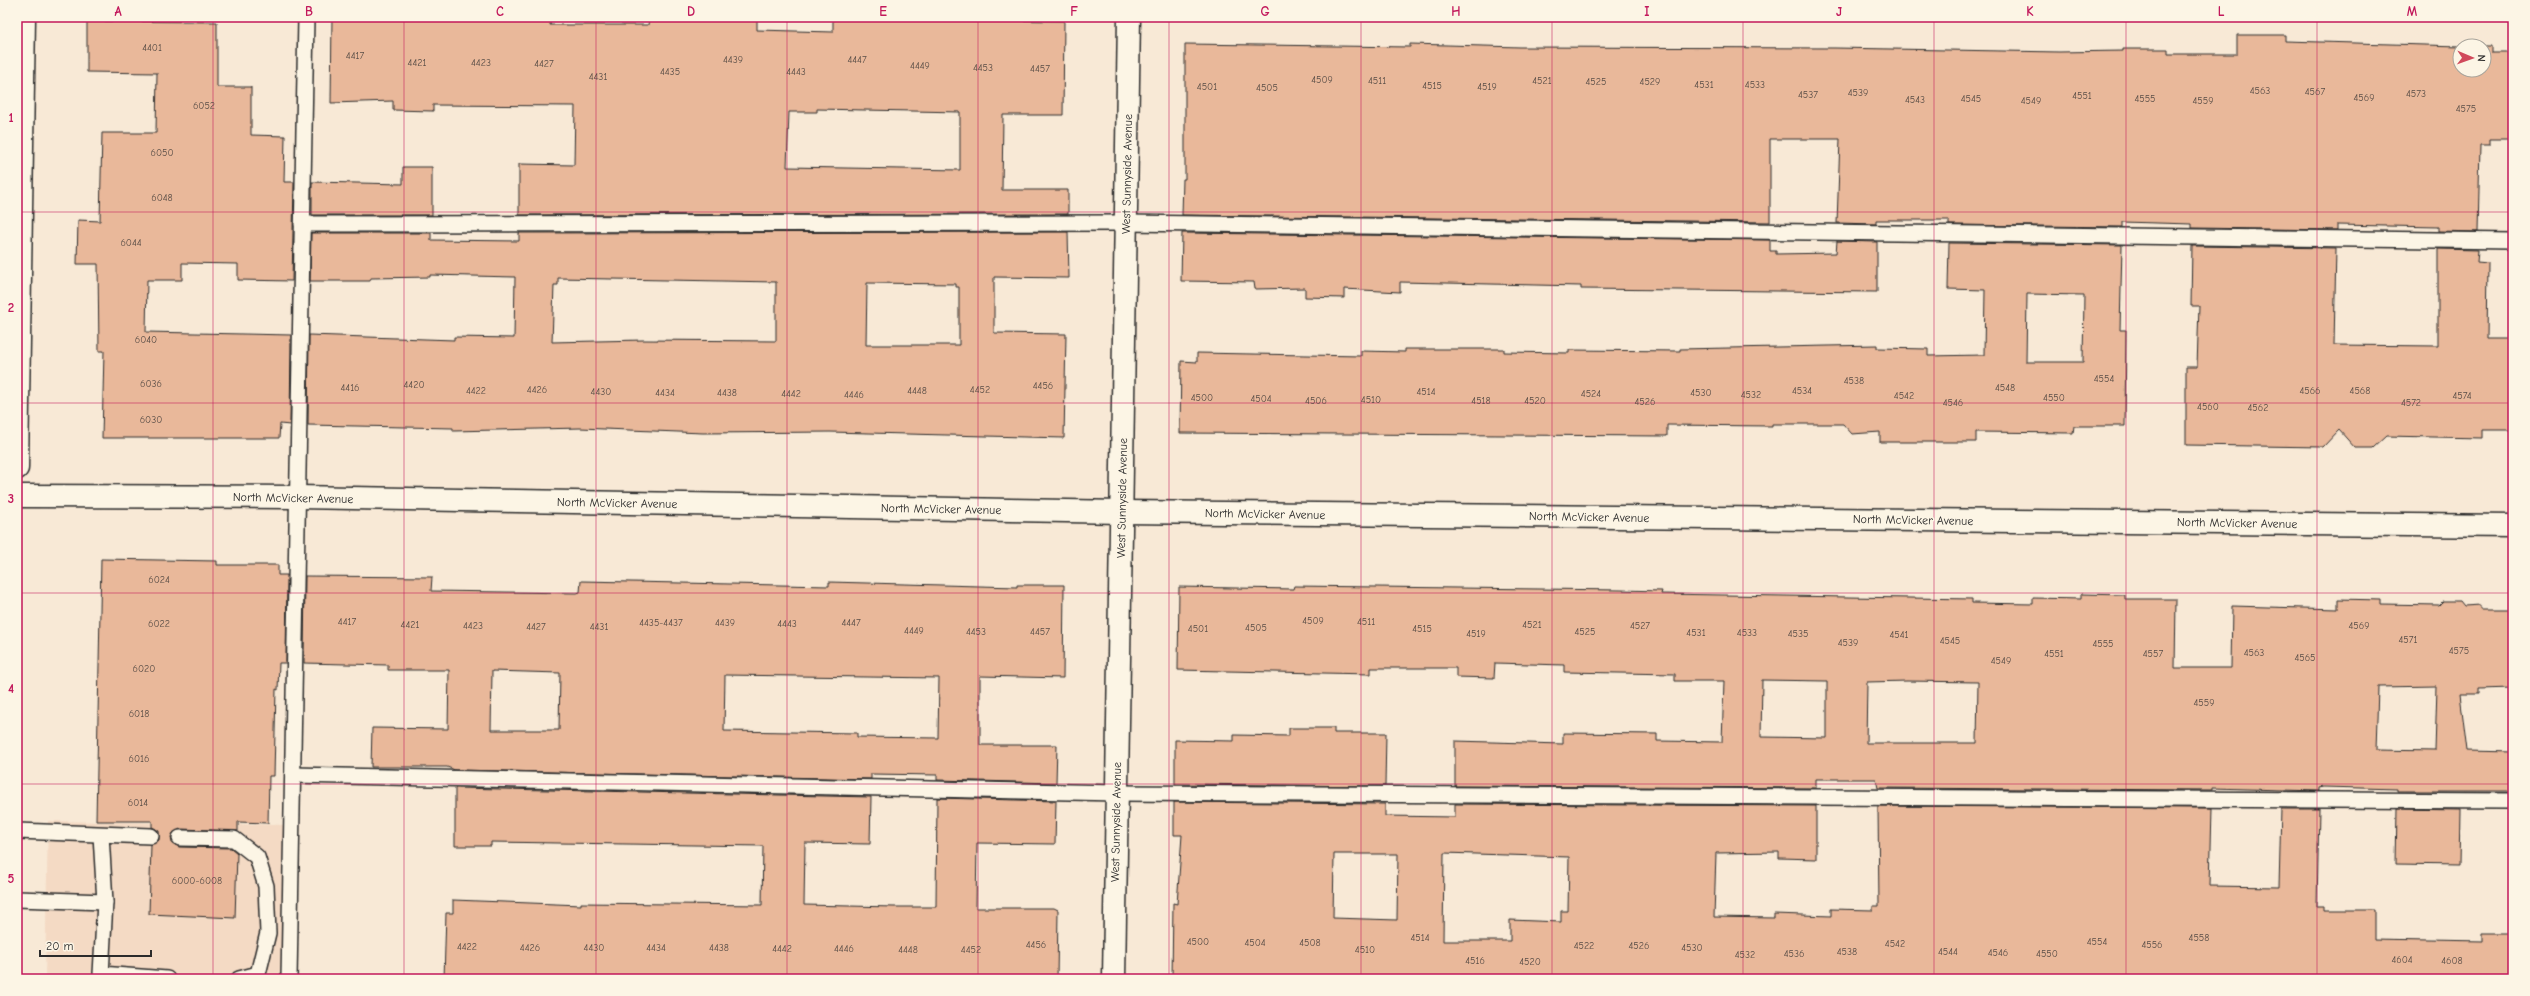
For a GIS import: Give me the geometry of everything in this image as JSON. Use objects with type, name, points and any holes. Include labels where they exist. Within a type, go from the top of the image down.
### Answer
[{"type":"street","points":[[17,468],[24,17]]},
{"type":"street","name":"West Sunnyside Avenue","points":[[1114,979],[1129,17]]},
{"type":"street","name":"North McVicker Avenue","points":[[17,496],[298,497],[1122,512],[2513,526]]},
{"type":"lane","points":[[289,979],[306,17]]},
{"type":"lane","points":[[302,224],[1126,223],[2513,242]]},
{"type":"lane","points":[[293,775],[1117,793],[2513,801]]},
{"type":"lane","points":[[17,831],[151,836]]},
{"type":"lane","points":[[101,835],[105,902],[101,974],[167,979]]},
{"type":"lane","points":[[180,838],[234,839],[257,857],[266,886],[268,933],[258,974],[239,979]]},
{"type":"lane","points":[[17,899],[105,902]]},
{"type":"shaded area","points":[[48,821],[287,825],[285,979],[45,979]]},
{"type":"building","points":[[332,17],[551,17],[550,25],[648,25],[649,18],[757,19],[757,30],[833,32],[833,18],[1064,21],[1063,115],[1003,115],[1002,190],[1068,190],[1068,214],[519,215],[519,164],[574,165],[575,106],[433,105],[433,111],[393,110],[393,101],[331,103]],"holes":[[[817,109],[960,112],[960,170],[787,167],[789,112],[817,112]]]},
{"type":"building","points":[[87,21],[217,22],[217,87],[251,87],[251,135],[285,136],[284,182],[294,182],[292,281],[238,280],[238,264],[182,263],[182,280],[147,280],[146,332],[291,335],[290,425],[280,424],[279,438],[102,438],[104,351],[99,351],[98,264],[77,264],[78,220],[100,221],[102,133],[156,133],[157,73],[87,72]]},
{"type":"building","points":[[2237,35],[2285,35],[2285,41],[2452,46],[2452,78],[2492,78],[2492,53],[2513,53],[2513,139],[2490,139],[2490,145],[2480,145],[2478,232],[2438,231],[2438,227],[2337,225],[2337,230],[2192,228],[2192,224],[2122,222],[2122,227],[1949,225],[1949,220],[1876,220],[1876,224],[1837,223],[1840,139],[1770,139],[1770,222],[1182,215],[1183,179],[1185,179],[1185,44],[1410,47],[1410,44],[1520,47],[1835,48],[2059,52],[2123,51],[2123,49],[2168,49],[2168,54],[2237,54]]},
{"type":"building","points":[[403,167],[432,167],[432,215],[312,215],[312,182],[403,184]]},
{"type":"building","points":[[1068,232],[1069,278],[994,277],[994,333],[1066,334],[1064,438],[830,432],[703,433],[580,428],[453,431],[453,428],[308,425],[309,335],[454,340],[454,337],[514,338],[515,277],[430,275],[430,277],[371,278],[370,281],[310,281],[311,233],[431,233],[431,240],[519,241],[519,233]],"holes":[[[558,278],[776,282],[776,341],[643,340],[552,342],[554,285],[558,285]],[[867,283],[956,284],[956,287],[959,287],[959,345],[866,345]]]},
{"type":"building","points":[[1182,233],[1770,240],[1770,251],[1776,251],[1776,254],[1836,253],[1837,241],[1877,242],[1877,292],[1581,289],[1581,286],[1400,282],[1400,292],[1344,289],[1344,298],[1305,297],[1305,288],[1255,289],[1254,282],[1181,281]]},
{"type":"building","points":[[1949,243],[2122,245],[2120,330],[2126,330],[2125,426],[2074,426],[2073,433],[1976,432],[1976,442],[1880,442],[1880,432],[1852,434],[1843,424],[1772,424],[1772,426],[1667,425],[1667,436],[1180,433],[1181,361],[1197,362],[1197,353],[1361,356],[1361,351],[1405,352],[1405,349],[1504,349],[1504,352],[1569,353],[1569,350],[1680,351],[1680,349],[1877,345],[1877,348],[1928,349],[1928,356],[1984,355],[1985,290],[1948,289]],"holes":[[[2027,294],[2084,295],[2083,362],[2026,362]]]},
{"type":"building","points":[[2192,246],[2336,248],[2334,345],[2438,346],[2438,249],[2478,250],[2477,262],[2488,263],[2487,339],[2513,339],[2513,430],[2482,430],[2482,438],[2386,436],[2373,448],[2355,448],[2339,430],[2323,447],[2186,445],[2186,367],[2197,367],[2199,306],[2191,306]]},
{"type":"building","points":[[101,559],[217,561],[217,565],[278,565],[278,575],[287,575],[286,663],[279,663],[278,690],[276,689],[274,776],[269,776],[268,823],[238,822],[238,831],[180,829],[173,833],[171,837],[172,843],[179,847],[231,848],[237,853],[235,918],[149,914],[151,845],[159,840],[159,831],[152,827],[152,821],[96,821]]},
{"type":"building","points":[[305,576],[432,577],[431,591],[577,593],[580,592],[581,581],[829,586],[829,582],[1017,587],[1017,585],[1064,585],[1063,678],[980,676],[980,745],[1057,745],[1056,783],[937,780],[937,775],[871,774],[871,779],[455,770],[447,767],[371,767],[372,728],[448,729],[449,670],[388,670],[388,665],[304,663]],"holes":[[[492,671],[560,673],[559,730],[491,730]],[[725,675],[939,678],[938,738],[857,737],[857,733],[724,731]]]},
{"type":"building","points":[[1294,586],[1620,590],[1662,591],[1661,594],[1972,599],[1972,603],[2033,604],[2033,598],[2081,599],[2081,594],[2125,595],[2125,599],[2176,599],[2175,668],[2231,668],[2232,606],[2338,609],[2338,599],[2381,600],[2381,604],[2439,605],[2443,601],[2460,601],[2464,606],[2481,605],[2481,609],[2513,609],[2513,688],[2479,689],[2479,694],[2460,694],[2467,751],[2513,752],[2513,791],[2397,791],[2397,789],[2324,787],[2319,788],[2319,791],[2212,788],[2212,790],[1878,788],[1876,779],[1816,779],[1816,788],[1455,786],[1455,741],[1563,744],[1563,733],[1657,734],[1657,741],[1722,742],[1724,681],[1675,681],[1675,674],[1564,672],[1564,665],[1495,663],[1494,678],[1456,677],[1456,668],[1371,668],[1371,674],[1178,670],[1179,587],[1293,589]],"holes":[[[1762,680],[1827,681],[1827,738],[1761,737]],[[1867,682],[1978,682],[1977,743],[1866,743]],[[2437,686],[2435,751],[2376,750],[2378,687]]]},
{"type":"building","points":[[1289,728],[1334,728],[1334,733],[1386,733],[1385,786],[1175,784],[1175,740],[1234,741],[1234,735],[1289,736]]},
{"type":"building","points":[[455,788],[871,797],[870,844],[805,843],[804,905],[894,907],[936,907],[937,798],[1056,801],[1055,844],[977,843],[976,908],[1054,908],[1058,910],[1057,979],[444,979],[446,913],[453,913],[453,900],[581,905],[581,903],[762,905],[763,846],[491,842],[491,846],[455,846]]},
{"type":"building","points":[[1174,802],[1385,804],[1385,816],[1455,817],[1455,804],[1816,806],[1816,859],[1779,858],[1779,852],[1716,853],[1714,917],[1774,918],[1774,914],[1831,916],[1831,909],[1873,910],[1873,906],[1879,906],[1878,806],[2212,808],[2210,886],[2279,887],[2281,809],[2319,809],[2317,906],[2324,906],[2324,910],[2374,910],[2374,939],[2482,941],[2482,933],[2513,933],[2513,979],[1172,979],[1173,903],[1177,904],[1182,835],[1174,835]],"holes":[[[1444,853],[1569,857],[1568,911],[1561,911],[1561,922],[1510,920],[1510,941],[1443,941]],[[1334,854],[1398,854],[1397,920],[1333,918]]]},
{"type":"building","points":[[2397,809],[2460,810],[2459,865],[2396,864]]}]
